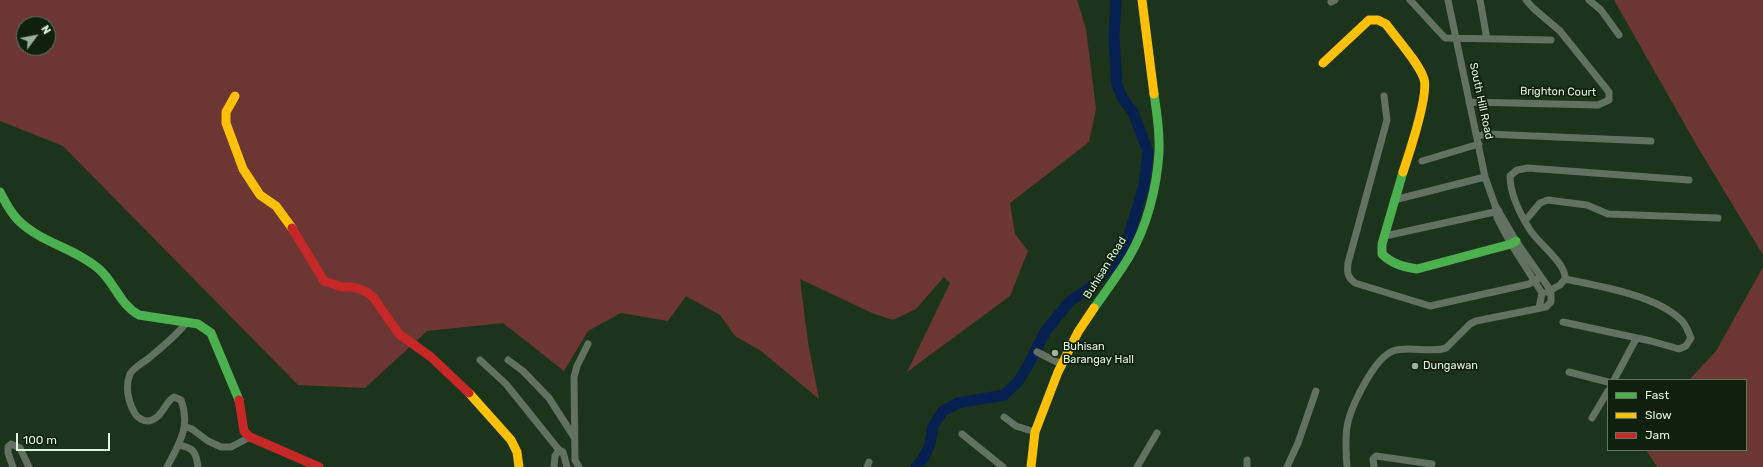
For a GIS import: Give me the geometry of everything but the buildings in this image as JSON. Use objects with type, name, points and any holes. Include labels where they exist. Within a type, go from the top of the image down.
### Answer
[{"type":"street","name":"Buhisan Road","points":[[1031,467],[1036,432],[1061,364],[1078,332],[1129,257],[1140,235],[1156,177],[1159,151],[1158,123],[1142,0]]},
{"type":"street","points":[[1410,0],[1445,38],[1551,40]]},
{"type":"street","name":"South Hill Road","points":[[1448,0],[1485,177],[1497,210],[1514,243],[1538,279],[1550,291]]},
{"type":"street","points":[[1480,0],[1487,39]]},
{"type":"street","name":"Brighton Court","points":[[1469,102],[1598,105],[1609,100],[1609,92],[1560,31],[1526,0]]},
{"type":"street","points":[[1589,0],[1601,10],[1619,35]]},
{"type":"street","points":[[1324,63],[1369,20],[1378,20],[1386,24],[1420,70],[1425,81],[1421,112],[1394,200],[1385,236],[1382,249],[1384,257],[1394,263],[1413,269],[1514,243]]},
{"type":"street","points":[[234,96],[226,112],[226,123],[243,169],[260,195],[276,206],[297,235],[314,268],[324,281],[342,287],[353,287],[373,296],[399,334],[431,357],[456,381],[511,440],[517,452],[519,467]]},
{"type":"street","points":[[1384,96],[1387,120],[1348,263],[1347,269],[1350,280],[1354,283],[1430,306],[1538,279]]},
{"type":"street","points":[[1477,136],[1488,134],[1651,141]]},
{"type":"street","points":[[1422,161],[1479,144]]},
{"type":"street","points":[[1565,279],[1564,270],[1530,231],[1510,190],[1510,176],[1517,170],[1528,168],[1689,180]]},
{"type":"street","points":[[1394,200],[1485,177]]},
{"type":"street","points":[[0,192],[5,206],[25,227],[84,258],[100,269],[131,312],[139,315],[198,324],[211,333],[239,398],[244,431],[250,437],[319,467]]},
{"type":"street","points":[[1525,221],[1540,203],[1548,200],[1587,205],[1608,214],[1718,218]]},
{"type":"street","points":[[1385,236],[1497,210]]},
{"type":"street","name":"South Hill Road","points":[[1538,279],[1542,293]]},
{"type":"street","points":[[1539,308],[1542,293],[1550,291],[1565,279]]},
{"type":"street","points":[[1563,322],[1636,339],[1652,341],[1678,350],[1686,346],[1691,338],[1681,319],[1663,307],[1641,298],[1602,287],[1565,279]]},
{"type":"street","points":[[1347,467],[1347,428],[1351,413],[1374,368],[1384,357],[1396,350],[1442,350],[1446,348],[1470,324],[1476,321],[1549,305],[1551,302],[1550,291]]},
{"type":"street","points":[[167,467],[186,428],[184,407],[181,400],[174,397],[170,399],[156,418],[150,421],[144,421],[135,414],[127,394],[127,384],[134,369],[148,359],[187,322]]},
{"type":"street","points":[[1615,379],[1636,339]]},
{"type":"street","points":[[580,467],[575,460],[574,377],[577,366],[588,344]]},
{"type":"street","points":[[1036,352],[1061,364]]},
{"type":"street","points":[[480,360],[506,384],[559,450],[563,452],[567,467]]},
{"type":"street","points":[[508,360],[523,371],[549,398],[574,438]]},
{"type":"street","points":[[1569,372],[1607,382]]},
{"type":"street","points":[[1288,467],[1316,392]]},
{"type":"street","points":[[1592,418],[1607,393]]},
{"type":"street","points":[[1004,417],[1016,426],[1036,432]]},
{"type":"street","points":[[186,428],[192,429],[208,441],[221,447],[232,447],[250,437]]},
{"type":"street","points":[[1137,467],[1157,433]]},
{"type":"street","points":[[962,434],[1003,467]]},
{"type":"street","points":[[13,467],[8,453],[8,447],[11,444],[20,448],[29,467]]},
{"type":"street","points":[[179,445],[189,447],[194,451],[198,467]]},
{"type":"street","points":[[554,467],[555,456],[559,450]]},
{"type":"street","points":[[1374,467],[1373,459],[1376,456],[1432,464]]},
{"type":"shaded area","points":[[0,0],[1077,0],[1086,29],[1096,109],[1089,142],[1010,203],[1015,234],[1028,251],[1010,296],[907,372],[950,283],[944,277],[916,309],[893,320],[872,313],[800,279],[808,342],[819,399],[761,351],[735,336],[720,315],[686,296],[668,321],[621,313],[588,331],[564,371],[503,323],[427,331],[365,388],[298,385],[63,146],[0,121]]},
{"type":"shaded area","points":[[1614,0],[1763,0],[1763,255],[1697,146]]},
{"type":"shaded area","points":[[1763,267],[1763,467],[1657,467],[1647,451],[1747,451],[1747,379],[1690,379],[1716,351]]},
{"type":"waterway","points":[[916,467],[923,459],[930,444],[933,426],[943,411],[958,403],[1004,395],[1018,382],[1045,332],[1070,301],[1090,288],[1117,260],[1129,236],[1144,185],[1148,152],[1133,112],[1123,99],[1117,85],[1114,39],[1116,0]]},
{"type":"traffic: fast","points":[[1094,308],[1129,257],[1141,233],[1150,206],[1156,179],[1159,152],[1159,130],[1154,94]]},
{"type":"traffic: fast","points":[[1403,172],[1382,244],[1382,254],[1394,263],[1417,269],[1511,244],[1516,241]]},
{"type":"traffic: fast","points":[[0,192],[10,210],[27,228],[90,262],[99,269],[132,311],[139,315],[198,324],[211,333],[239,400]]},
{"type":"traffic: slow","points":[[1142,0],[1154,94]]},
{"type":"traffic: slow","points":[[1323,63],[1369,20],[1378,20],[1386,24],[1413,59],[1424,79],[1425,87],[1418,125],[1403,172]]},
{"type":"traffic: slow","points":[[235,96],[226,112],[226,123],[243,169],[260,195],[276,206],[292,228]]},
{"type":"traffic: slow","points":[[1031,467],[1035,432],[1058,372],[1078,332],[1094,308]]},
{"type":"traffic: slow","points":[[469,393],[511,440],[517,452],[519,467]]},
{"type":"traffic: jam","points":[[292,228],[324,281],[342,287],[353,287],[365,291],[373,297],[399,334],[431,357],[469,393]]},
{"type":"traffic: jam","points":[[239,400],[244,431],[250,437],[319,467]]},
{"type":"place","name":"Buhisan Barangay Hall","points":[[1055,353]]},
{"type":"place","name":"Dungawan","points":[[1415,366]]}]
